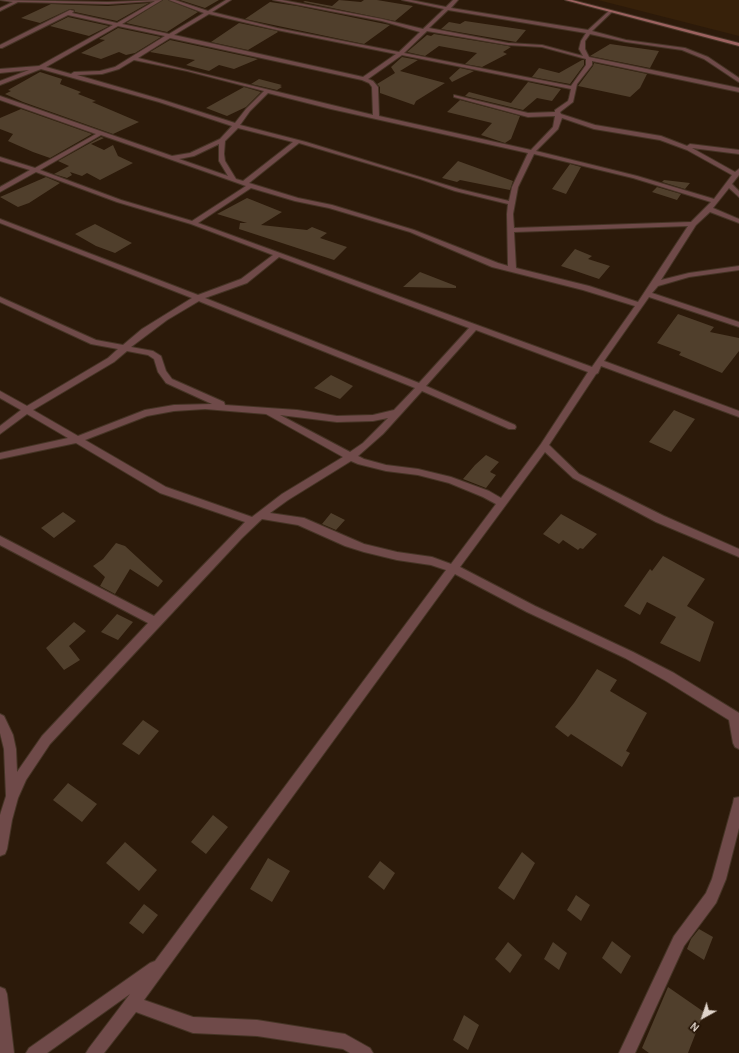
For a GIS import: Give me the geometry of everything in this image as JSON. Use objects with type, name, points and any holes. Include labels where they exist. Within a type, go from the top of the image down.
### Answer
[{"type":"street","points":[[2,0],[86,1],[115,3],[154,0]]},
{"type":"street","points":[[0,83],[41,67],[160,0]]},
{"type":"street","points":[[171,0],[209,13],[282,30],[574,88]]},
{"type":"street","points":[[67,74],[106,72],[117,68],[228,0]]},
{"type":"street","points":[[275,0],[382,20],[424,30],[508,44],[538,45],[588,59],[739,90]]},
{"type":"street","points":[[404,0],[589,32],[626,41],[674,47],[691,51],[706,58],[739,80]]},
{"type":"street","points":[[364,78],[400,54],[456,0]]},
{"type":"street","points":[[567,0],[739,45]]},
{"type":"street","points":[[0,10],[20,1]]},
{"type":"street","points":[[0,46],[66,14],[86,1]]},
{"type":"street","points":[[512,270],[511,203],[518,179],[532,152],[556,128],[559,121],[557,110],[567,104],[572,98],[574,84],[589,65],[588,59],[583,52],[582,45],[589,32],[610,11]]},
{"type":"street","points":[[66,14],[171,35],[364,78],[371,82],[375,87],[376,117]]},
{"type":"street","points":[[133,58],[376,117],[613,171],[712,205],[739,221]]},
{"type":"street","points":[[0,71],[41,67],[161,101],[226,123],[422,178],[457,190],[511,203]]},
{"type":"street","points":[[171,159],[192,155],[222,140],[267,91]]},
{"type":"street","points":[[456,96],[528,115],[558,114],[584,124],[650,135],[682,145],[739,152]]},
{"type":"street","points":[[0,98],[234,180],[297,200],[330,206],[412,231],[473,257],[512,270],[586,288],[640,305]]},
{"type":"street","points":[[0,190],[100,133]]},
{"type":"street","points":[[222,140],[220,147],[222,161],[234,180]]},
{"type":"street","points":[[193,224],[247,184],[297,142]]},
{"type":"street","points":[[682,145],[735,177],[739,195]]},
{"type":"street","points":[[0,159],[35,170],[100,195],[193,224],[475,326],[739,414]]},
{"type":"street","points":[[94,1053],[163,963],[544,446],[597,366],[655,284],[693,224],[712,205],[735,177]]},
{"type":"street","points":[[0,221],[420,387],[512,427]]},
{"type":"street","points":[[511,230],[693,224]]},
{"type":"street","points":[[0,431],[27,409],[103,365],[164,318],[198,298],[244,282],[278,254]]},
{"type":"street","points":[[655,284],[689,274],[739,268]]},
{"type":"street","points":[[648,294],[739,325]]},
{"type":"street","points":[[0,299],[94,342],[125,349],[135,349],[154,355],[160,362],[162,372],[169,381],[230,408]]},
{"type":"street","points":[[0,849],[5,820],[12,797],[26,770],[46,740],[224,549],[256,518],[285,497],[350,457],[380,432],[475,326]]},
{"type":"street","points":[[0,394],[27,409],[75,440],[163,490],[256,518],[300,521],[310,524],[349,543],[364,548],[397,556],[432,561],[454,569],[531,610],[629,655],[670,677],[737,718],[739,743]]},
{"type":"street","points":[[0,456],[75,440],[152,411],[189,406],[267,411],[337,419],[373,418],[396,413]]},
{"type":"street","points":[[267,411],[350,457],[373,466],[418,472],[451,480],[486,494],[502,503]]},
{"type":"street","points":[[544,446],[576,476],[660,519],[739,552]]},
{"type":"street","points":[[0,540],[155,622]]},
{"type":"street","points":[[0,720],[8,735],[12,797]]},
{"type":"street","points":[[627,1053],[679,941],[711,898],[719,879],[739,803]]},
{"type":"street","points":[[34,1053],[163,963]]},
{"type":"street","points":[[0,994],[6,1053]]},
{"type":"street","points":[[133,1003],[193,1025],[257,1028],[345,1042],[365,1053]]},
{"type":"shaded area","points":[[598,0],[739,0],[739,36]]},
{"type":"building","points":[[163,0],[168,0],[198,12],[167,32],[126,23]]},
{"type":"building","points":[[180,0],[219,0],[205,8]]},
{"type":"building","points":[[339,0],[361,2],[364,0],[377,0],[413,6],[395,21],[303,2],[305,1],[332,6]]},
{"type":"building","points":[[270,2],[390,25],[364,44],[245,19]]},
{"type":"building","points":[[149,3],[117,21],[75,12],[75,10],[70,9],[40,23],[21,18],[51,4],[108,6]]},
{"type":"building","points":[[68,17],[109,26],[89,36],[50,26]]},
{"type":"building","points":[[465,21],[526,30],[516,42],[441,29],[449,22],[460,24]]},
{"type":"building","points":[[239,23],[278,32],[248,50],[211,42]]},
{"type":"building","points":[[118,28],[161,37],[135,53],[126,55],[119,52],[101,59],[81,53],[105,40],[99,39]]},
{"type":"building","points":[[434,34],[511,47],[503,52],[507,54],[482,67],[465,64],[477,53],[439,46],[425,56],[407,52],[427,35],[431,36]]},
{"type":"building","points":[[170,40],[258,59],[234,69],[219,65],[209,71],[186,65],[195,60],[150,52]]},
{"type":"building","points":[[610,44],[659,51],[650,68],[590,56]]},
{"type":"building","points":[[402,57],[418,60],[400,71],[445,83],[416,101],[414,105],[380,93],[380,87],[377,84],[395,73],[391,67]]},
{"type":"building","points":[[584,60],[584,65],[570,84],[532,77],[539,68],[559,73]]},
{"type":"building","points":[[594,63],[647,74],[640,88],[630,97],[578,86]]},
{"type":"building","points":[[460,68],[474,71],[452,82],[449,78]]},
{"type":"building","points":[[40,72],[62,79],[60,84],[81,92],[78,94],[96,101],[92,102],[139,122],[113,134],[23,102],[5,94],[11,91],[8,90]]},
{"type":"building","points":[[259,79],[282,85],[280,86],[282,87],[277,90],[251,84]]},
{"type":"building","points":[[528,82],[561,89],[552,101],[537,98],[523,110],[465,96],[469,92],[511,103]]},
{"type":"building","points":[[244,87],[261,92],[246,107],[227,116],[206,108]]},
{"type":"building","points":[[460,100],[520,116],[511,139],[505,143],[481,135],[492,123],[447,112]]},
{"type":"building","points":[[21,109],[92,134],[50,158],[8,141],[13,134],[0,129],[0,118]]},
{"type":"building","points":[[101,137],[104,138],[91,144],[104,150],[113,145],[118,156],[133,163],[100,180],[87,173],[82,176],[70,172],[72,175],[67,178],[54,174],[69,166],[58,161]]},
{"type":"building","points":[[458,161],[513,181],[510,190],[460,180],[457,182],[442,178]]},
{"type":"building","points":[[570,164],[581,167],[566,194],[552,189]]},
{"type":"building","points":[[46,177],[60,183],[29,203],[18,207],[0,197]]},
{"type":"building","points":[[664,180],[690,183],[685,189],[662,182]]},
{"type":"building","points":[[657,187],[681,194],[677,200],[652,192]]},
{"type":"building","points":[[247,198],[282,212],[261,225],[307,230],[312,227],[327,233],[320,238],[347,247],[334,260],[239,229],[240,223],[247,223],[217,214]]},
{"type":"building","points":[[95,224],[132,243],[115,253],[96,246],[75,234]]},
{"type":"building","points":[[575,249],[592,256],[588,259],[610,266],[599,279],[561,266]]},
{"type":"building","points":[[420,272],[456,286],[456,288],[403,287]]},
{"type":"building","points":[[678,314],[714,327],[710,332],[739,338],[739,351],[722,373],[679,355],[681,352],[657,343]]},
{"type":"building","points":[[331,375],[353,386],[340,399],[314,388]]},
{"type":"building","points":[[674,410],[695,419],[671,452],[649,442]]},
{"type":"building","points":[[486,455],[499,462],[490,472],[496,475],[486,488],[463,479],[475,465]]},
{"type":"building","points":[[63,512],[76,521],[54,538],[41,528]]},
{"type":"building","points":[[331,513],[345,520],[336,530],[322,524]]},
{"type":"building","points":[[561,514],[597,534],[583,549],[580,548],[578,550],[563,540],[559,544],[543,534]]},
{"type":"building","points":[[116,543],[125,546],[163,581],[158,587],[130,569],[115,594],[100,586],[105,577],[93,566],[103,559]]},
{"type":"building","points":[[663,556],[705,579],[687,606],[714,622],[700,662],[660,643],[676,617],[647,602],[640,615],[624,606],[650,569],[652,571]]},
{"type":"building","points":[[117,614],[133,622],[118,640],[101,632]]},
{"type":"building","points":[[74,622],[86,631],[69,646],[80,660],[64,670],[46,648]]},
{"type":"building","points":[[597,669],[617,680],[610,691],[647,713],[626,751],[630,753],[622,767],[571,734],[568,737],[555,727],[574,703]]},
{"type":"building","points":[[143,720],[159,731],[139,755],[122,744]]},
{"type":"building","points":[[68,783],[97,804],[82,822],[53,800]]},
{"type":"building","points":[[213,815],[228,827],[206,854],[191,842]]},
{"type":"building","points":[[125,842],[157,870],[139,891],[106,863]]},
{"type":"building","points":[[522,852],[535,863],[514,900],[498,888]]},
{"type":"building","points":[[268,858],[290,871],[272,902],[250,889]]},
{"type":"building","points":[[380,861],[395,873],[384,890],[368,877]]},
{"type":"building","points":[[576,895],[590,905],[581,921],[567,910]]},
{"type":"building","points":[[144,904],[158,915],[143,934],[129,923]]},
{"type":"building","points":[[699,929],[713,937],[704,960],[687,949],[691,939]]},
{"type":"building","points":[[612,941],[631,956],[621,974],[602,958]]},
{"type":"building","points":[[508,942],[522,955],[510,973],[495,959]]},
{"type":"building","points":[[553,942],[567,953],[559,970],[544,959]]},
{"type":"building","points":[[668,987],[704,1012],[688,1053],[649,1053],[642,1048]]},
{"type":"building","points":[[464,1015],[479,1025],[468,1050],[453,1040]]}]
